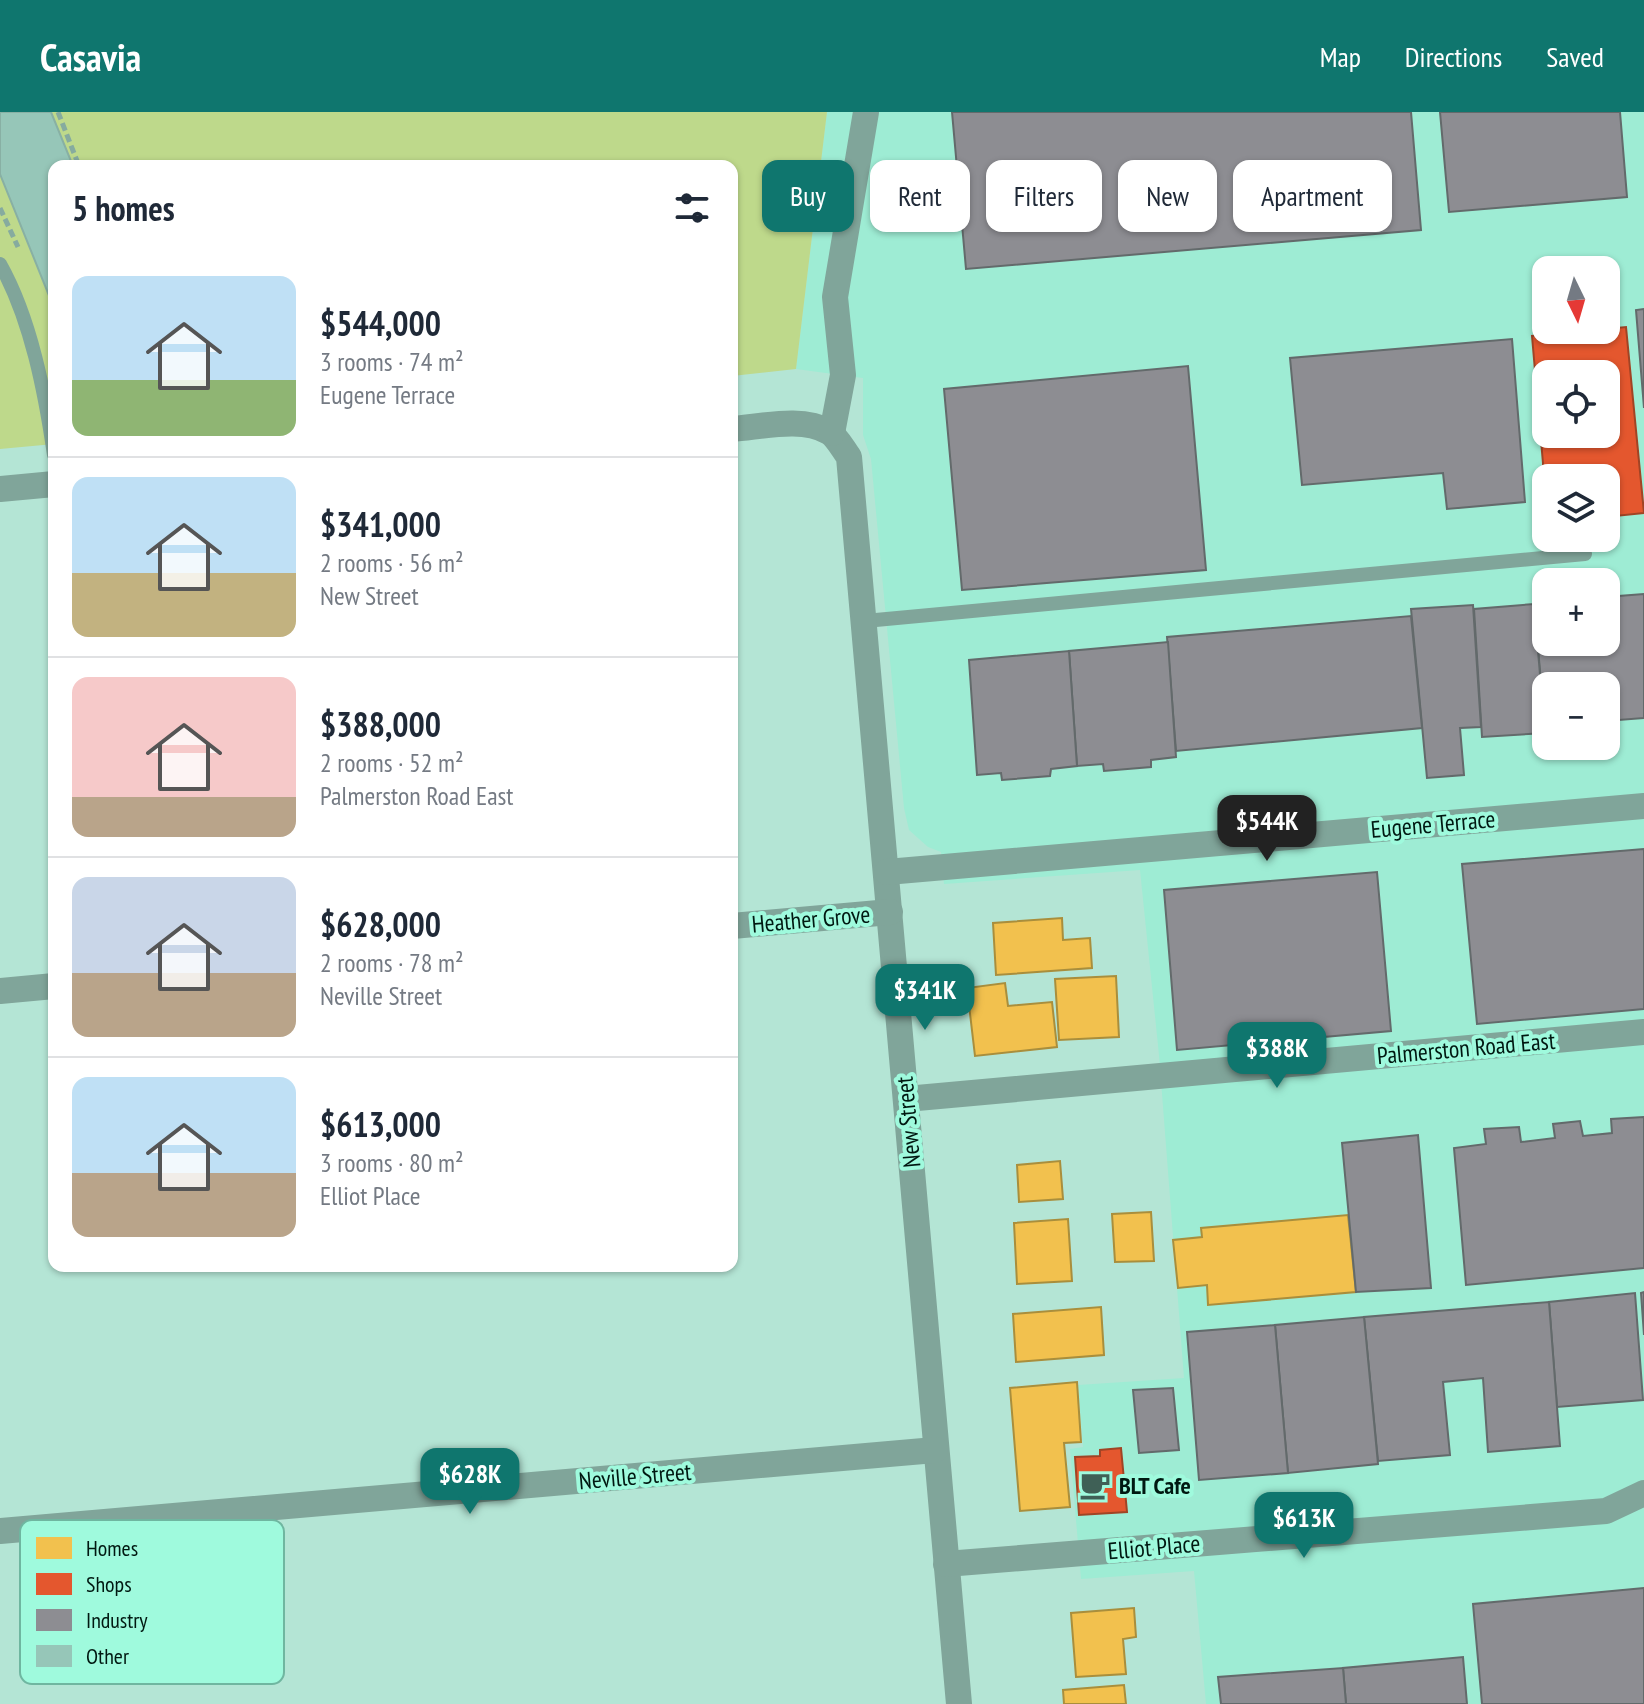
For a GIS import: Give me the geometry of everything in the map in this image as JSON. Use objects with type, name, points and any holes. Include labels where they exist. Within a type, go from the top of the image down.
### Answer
[{"type":"street","points":[[738,429],[803,424],[832,433],[843,375],[835,297],[866,112]]},
{"type":"street","name":"New Street","points":[[832,433],[849,457],[959,1704]]},
{"type":"street","points":[[0,489],[48,485]]},
{"type":"street","name":"Eugene Terrace","points":[[887,872],[1644,806]]},
{"type":"street","name":"Heather Grove","points":[[738,925],[890,912]]},
{"type":"street","points":[[0,991],[48,987]]},
{"type":"street","name":"Palmerston Road East","points":[[906,1099],[1644,1032]]},
{"type":"street","name":"Neville Street","points":[[127,1520],[935,1450]]},
{"type":"street","name":"Elliot Place","points":[[946,1564],[1606,1511],[1644,1493]]},
{"type":"street","name":"Neville Street","points":[[0,1531],[20,1529]]},
{"type":"lane","points":[[0,264],[15,290],[48,411]]},
{"type":"lane","points":[[865,621],[1585,554]]},
{"type":"path","points":[[58,112],[77,160]]},
{"type":"shaded area","points":[[0,112],[827,112],[821,160],[762,160],[762,232],[813,232],[796,369],[738,375],[738,160],[48,160],[48,445],[0,449]]},
{"type":"shaded area","points":[[827,112],[1644,112],[1644,1704],[1206,1704],[1194,1571],[1081,1579],[1070,1449],[1083,1447],[1078,1385],[1184,1378],[1159,1055],[1140,870],[944,884],[941,852],[928,847],[909,830],[904,808],[871,459],[863,435],[863,378],[796,369],[813,232],[854,232],[854,160],[821,160]]},
{"type":"building: Homes","points":[[1062,918],[1063,940],[1090,938],[1092,968],[996,975],[993,923]]},
{"type":"building: Homes","points":[[1116,976],[1119,1037],[1059,1040],[1055,979]]},
{"type":"building: Homes","points":[[1005,983],[1008,1006],[1052,1002],[1057,1047],[975,1056],[967,988]]},
{"type":"building: Homes","points":[[1060,1161],[1063,1199],[1019,1202],[1017,1165]]},
{"type":"building: Homes","points":[[1151,1212],[1154,1261],[1115,1262],[1112,1214]]},
{"type":"building: Homes","points":[[1348,1215],[1356,1292],[1208,1305],[1207,1285],[1178,1288],[1173,1240],[1202,1237],[1201,1228]]},
{"type":"building: Homes","points":[[1068,1219],[1072,1281],[1017,1284],[1014,1223]]},
{"type":"building: Homes","points":[[1101,1307],[1104,1355],[1016,1362],[1013,1314]]},
{"type":"building: Homes","points":[[1077,1382],[1081,1442],[1064,1443],[1070,1507],[1020,1511],[1010,1388]]},
{"type":"building: Homes","points":[[1134,1608],[1136,1637],[1123,1639],[1126,1674],[1076,1677],[1071,1613]]},
{"type":"building: Homes","points":[[1124,1685],[1126,1704],[1064,1704],[1063,1690]]},
{"type":"building: Shops","points":[[1626,327],[1644,513],[1620,516],[1620,464],[1543,464],[1542,448],[1620,448],[1620,360],[1534,360],[1533,344],[1620,344],[1620,328]]},
{"type":"building: Shops","points":[[1121,1448],[1127,1512],[1079,1515],[1075,1457],[1100,1456],[1100,1450]]},
{"type":"building: Industry","points":[[952,112],[1411,112],[1421,230],[966,269],[963,232],[970,232],[970,160],[956,160]]},
{"type":"building: Industry","points":[[1440,112],[1620,112],[1627,197],[1449,212]]},
{"type":"building: Industry","points":[[1644,309],[1644,408],[1636,310]]},
{"type":"building: Industry","points":[[1512,339],[1525,502],[1447,509],[1443,473],[1302,485],[1290,358]]},
{"type":"building: Industry","points":[[1188,366],[1206,570],[962,590],[944,389]]},
{"type":"building: Industry","points":[[1644,594],[1644,718],[1620,720],[1620,672],[1540,672],[1539,656],[1620,656],[1620,596]]},
{"type":"building: Industry","points":[[1532,604],[1532,656],[1538,656],[1540,672],[1532,672],[1532,734],[1482,737],[1474,609]]},
{"type":"building: Industry","points":[[1473,605],[1481,727],[1460,728],[1464,775],[1427,778],[1411,609]]},
{"type":"building: Industry","points":[[1411,616],[1422,728],[1176,751],[1167,637]]},
{"type":"building: Industry","points":[[1168,642],[1176,757],[1151,760],[1151,767],[1104,771],[1103,764],[1077,766],[1069,651]]},
{"type":"building: Industry","points":[[1069,651],[1077,766],[1051,769],[1050,776],[1002,780],[1001,773],[977,775],[969,660]]},
{"type":"building: Industry","points":[[1644,849],[1644,1009],[1477,1024],[1462,864]]},
{"type":"building: Industry","points":[[1377,872],[1391,1031],[1177,1050],[1164,890]]},
{"type":"building: Industry","points":[[1644,1117],[1644,1268],[1466,1285],[1454,1148],[1486,1144],[1484,1129],[1519,1127],[1521,1142],[1555,1138],[1553,1124],[1580,1121],[1583,1136],[1612,1133],[1611,1119]]},
{"type":"building: Industry","points":[[1418,1135],[1431,1288],[1356,1292],[1342,1143]]},
{"type":"building: Industry","points":[[1644,1292],[1644,1335],[1641,1293]]},
{"type":"building: Industry","points":[[1635,1293],[1643,1400],[1557,1407],[1549,1302]]},
{"type":"building: Industry","points":[[1549,1302],[1560,1446],[1488,1452],[1483,1378],[1443,1382],[1450,1455],[1378,1461],[1364,1317]]},
{"type":"building: Industry","points":[[1364,1317],[1378,1464],[1288,1473],[1275,1325]]},
{"type":"building: Industry","points":[[1275,1325],[1288,1473],[1199,1480],[1187,1332]]},
{"type":"building: Industry","points":[[1173,1388],[1179,1450],[1139,1453],[1133,1390]]},
{"type":"building: Industry","points":[[1644,1588],[1644,1704],[1482,1704],[1473,1604]]},
{"type":"building: Industry","points":[[1463,1657],[1467,1704],[1346,1704],[1343,1668]]},
{"type":"building: Industry","points":[[1343,1668],[1346,1704],[1221,1704],[1218,1677]]},
{"type":"building: Other","points":[[0,112],[51,112],[71,160],[48,160],[48,293],[0,174]]},
{"type":"place","name":"BLT Cafe","points":[[1095,1485]]}]
